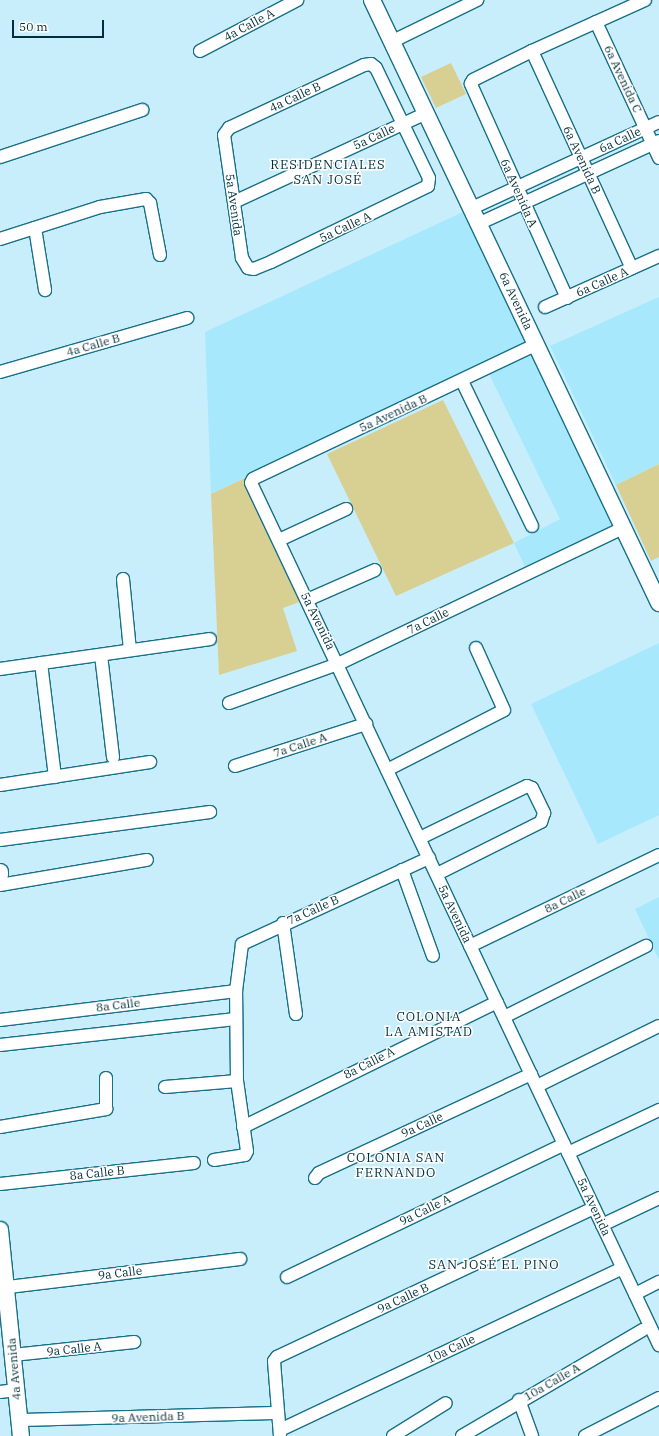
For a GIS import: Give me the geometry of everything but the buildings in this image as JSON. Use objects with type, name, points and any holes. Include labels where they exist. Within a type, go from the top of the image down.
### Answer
[{"type":"street","name":"4a Calle A","points":[[200,51],[297,0]]},
{"type":"street","name":"6a Avenida","points":[[372,0],[391,42],[480,223],[659,604]]},
{"type":"street","points":[[391,42],[478,0]]},
{"type":"street","points":[[532,51],[645,0]]},
{"type":"street","name":"6a Avenida C","points":[[596,22],[645,128],[656,143],[659,158]]},
{"type":"street","name":"6a Avenida A","points":[[532,51],[473,80],[472,89],[567,298]]},
{"type":"street","name":"6a Avenida B","points":[[532,51],[632,268]]},
{"type":"street","name":"4a Calle B","points":[[224,135],[229,128],[364,64],[370,64],[376,68],[403,124]]},
{"type":"street","points":[[0,157],[142,110]]},
{"type":"street","name":"5a Calle","points":[[234,202],[427,113]]},
{"type":"street","name":"6a Calle","points":[[472,208],[659,122]]},
{"type":"street","name":"5a Calle A","points":[[254,269],[423,190],[428,186],[429,178],[403,124]]},
{"type":"street","name":"5a Avenida","points":[[224,135],[242,258],[248,268],[254,269]]},
{"type":"street","name":"6a Calle","points":[[480,223],[656,143]]},
{"type":"street","points":[[0,239],[100,207],[146,199],[150,203],[160,255]]},
{"type":"street","points":[[35,228],[45,290]]},
{"type":"street","name":"6a Calle A","points":[[545,307],[659,256]]},
{"type":"street","name":"4a Calle B","points":[[0,372],[187,318]]},
{"type":"street","name":"5a Avenida B","points":[[251,483],[253,479],[462,381],[536,344]]},
{"type":"street","points":[[462,381],[532,526]]},
{"type":"street","name":"5a Avenida","points":[[251,483],[308,600],[659,1345]]},
{"type":"street","points":[[279,540],[346,509]]},
{"type":"street","name":"7a Calle","points":[[229,703],[338,664],[623,528]]},
{"type":"street","points":[[308,600],[375,570]]},
{"type":"street","points":[[123,579],[130,650]]},
{"type":"street","points":[[0,669],[210,639]]},
{"type":"street","points":[[387,770],[504,710],[476,648]]},
{"type":"street","points":[[101,655],[113,757]]},
{"type":"street","points":[[40,663],[55,777]]},
{"type":"street","name":"7a Calle A","points":[[235,766],[366,724]]},
{"type":"street","points":[[0,785],[150,762]]},
{"type":"street","points":[[420,838],[527,786],[532,788],[544,814],[541,822],[437,874]]},
{"type":"street","points":[[0,840],[210,812]]},
{"type":"street","name":"8a Calle","points":[[470,946],[659,855]]},
{"type":"street","name":"7a Calle B","points":[[236,991],[242,944],[283,923],[429,858]]},
{"type":"street","points":[[0,885],[147,860]]},
{"type":"street","points":[[402,870],[433,956]]},
{"type":"street","points":[[283,923],[296,1014]]},
{"type":"street","points":[[504,1017],[646,946]]},
{"type":"street","points":[[214,1160],[245,1155],[247,1151],[237,1081],[236,991]]},
{"type":"street","name":"8a Calle","points":[[0,1020],[236,991]]},
{"type":"street","name":"8a Calle A","points":[[243,1127],[497,1002]]},
{"type":"street","points":[[0,1045],[236,1019]]},
{"type":"street","points":[[537,1086],[659,1026]]},
{"type":"street","name":"9a Calle","points":[[315,1178],[319,1172],[531,1074]]},
{"type":"street","points":[[0,1127],[106,1109],[106,1078]]},
{"type":"street","points":[[165,1087],[237,1081]]},
{"type":"street","name":"9a Calle A","points":[[287,1277],[566,1149],[659,1110]]},
{"type":"street","name":"8a Calle B","points":[[0,1184],[194,1163]]},
{"type":"street","points":[[602,1225],[659,1198]]},
{"type":"street","name":"9a Calle B","points":[[277,1413],[274,1362],[277,1357],[594,1208]]},
{"type":"street","name":"4a Avenida","points":[[0,1230],[3,1287],[13,1355],[20,1428]]},
{"type":"street","name":"9a Calle","points":[[3,1287],[240,1259]]},
{"type":"street","name":"10a Calle","points":[[280,1433],[622,1268]]},
{"type":"street","points":[[635,1294],[659,1282]]},
{"type":"street","name":"10a Calle A","points":[[462,1436],[519,1400],[643,1330]]},
{"type":"street","name":"9a Calle A","points":[[13,1355],[134,1342]]},
{"type":"street","points":[[0,1392],[16,1390]]},
{"type":"street","points":[[585,1436],[659,1398]]},
{"type":"street","points":[[519,1400],[532,1436]]},
{"type":"street","points":[[392,1436],[446,1403]]},
{"type":"street","points":[[277,1413],[280,1433]]},
{"type":"street","name":"9a Avenida B","points":[[20,1428],[277,1413]]},
{"type":"shaded area","points":[[451,63],[466,94],[436,108],[421,77]]},
{"type":"shaded area","points":[[465,211],[526,343],[211,494],[205,332]]},
{"type":"shaded area","points":[[659,297],[659,464],[616,485],[550,346]]},
{"type":"shaded area","points":[[533,354],[612,526],[526,569],[514,543],[560,519],[489,374]]},
{"type":"shaded area","points":[[443,400],[514,543],[396,596],[327,454]]},
{"type":"shaded area","points":[[659,464],[659,557],[651,561],[616,485]]},
{"type":"shaded area","points":[[245,478],[302,601],[283,608],[297,651],[219,675],[211,494]]},
{"type":"shaded area","points":[[659,643],[659,815],[598,844],[531,704]]},
{"type":"shaded area","points":[[659,897],[659,960],[635,909]]},
{"type":"district","name":"RESIDENCIALES SAN JOSÉ","points":[[328,174]]},
{"type":"district","name":"COLONIA LA AMISTAD","points":[[429,1026]]},
{"type":"district","name":"COLONIA SAN FERNANDO","points":[[396,1166]]},
{"type":"district","name":"SAN JOSÉ EL PINO","points":[[494,1265]]}]
